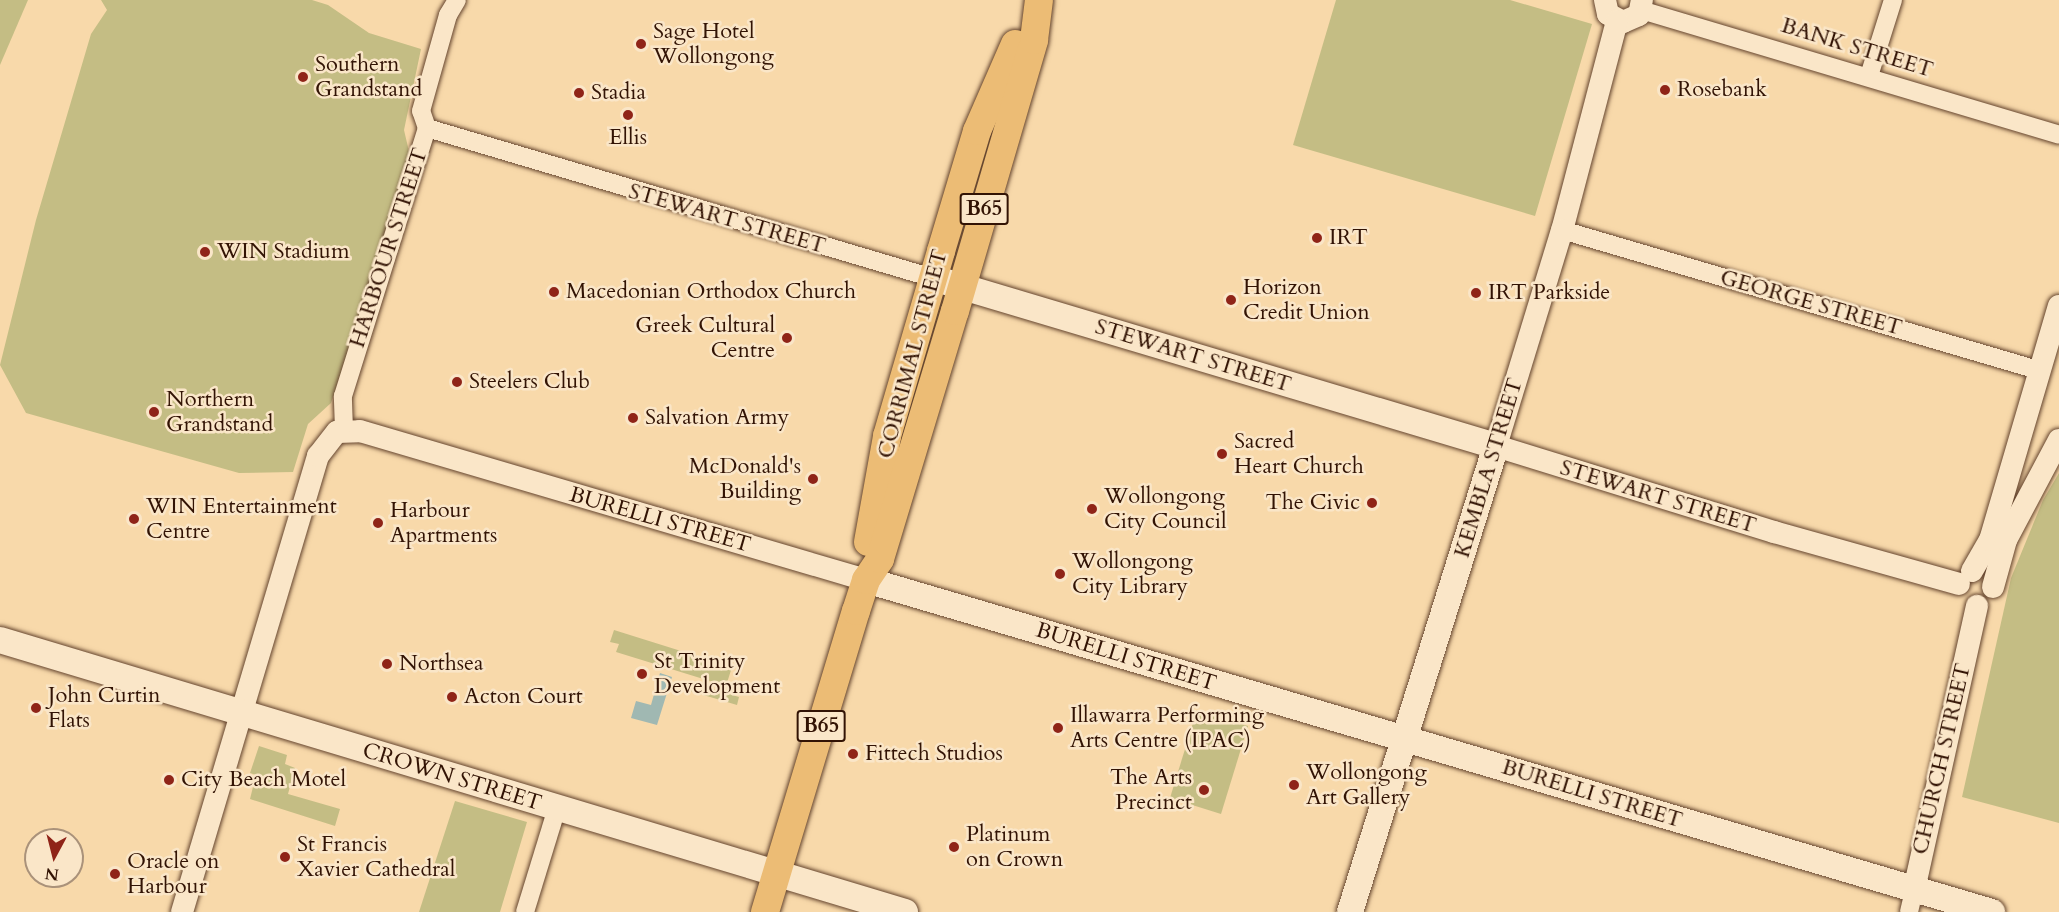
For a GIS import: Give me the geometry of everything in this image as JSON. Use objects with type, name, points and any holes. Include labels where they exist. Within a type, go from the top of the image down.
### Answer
[{"type":"main road","name":"CORRIMAL STREET","points":[[866,580],[865,555],[887,436],[933,278],[977,131],[1037,0]]},
{"type":"main road","name":"CORRIMAL STREET","points":[[765,912],[866,580],[880,559],[962,287],[1034,40],[1037,0]]},
{"type":"main road","name":"STEWART STREET","points":[[933,278],[1496,446]]},
{"type":"main road","name":"KEMBLA STREET","points":[[1350,912],[1496,446]]},
{"type":"main road","name":"BURELLI STREET","points":[[866,580],[1404,737],[1911,901],[1992,912]]},
{"type":"main road","name":"CROWN STREET","points":[[0,640],[905,912]]},
{"type":"street","name":"HARBOUR STREET","points":[[337,434],[347,381],[427,128],[421,111],[448,15],[457,0]]},
{"type":"street","points":[[1605,0],[1608,14],[1617,21],[1634,19],[1642,5]]},
{"type":"street","points":[[1869,76],[1893,0]]},
{"type":"street","name":"BANK STREET","points":[[1642,5],[2059,135]]},
{"type":"street","name":"KEMBLA STREET","points":[[1496,446],[1562,230],[1617,21]]},
{"type":"street","name":"STEWART STREET","points":[[427,128],[933,278]]},
{"type":"street","name":"GEORGE STREET","points":[[1562,230],[2049,373]]},
{"type":"street","points":[[2059,306],[2049,373],[1992,534],[1966,578],[1964,601],[1977,606],[1989,600],[2006,540],[2059,440]]},
{"type":"street","name":"BURELLI STREET","points":[[337,434],[360,431],[866,580]]},
{"type":"street","points":[[182,912],[318,456],[337,434]]},
{"type":"street","name":"STEWART STREET","points":[[1496,446],[1774,532],[1966,578]]},
{"type":"street","points":[[1966,578],[1984,573],[1993,587]]},
{"type":"street","name":"CHURCH STREET","points":[[1911,901],[1977,606]]},
{"type":"street","points":[[525,912],[557,807]]},
{"type":"shaded area","points":[[0,0],[28,0],[0,65]]},
{"type":"shaded area","name":"WIN Stadium","points":[[101,0],[312,0],[328,5],[369,33],[421,49],[404,130],[411,160],[331,403],[308,424],[293,472],[239,473],[26,413],[0,365],[36,220],[91,34],[107,10]]},
{"type":"shaded area","points":[[1336,0],[1510,0],[1592,24],[1535,216],[1293,145]]},
{"type":"shaded area","points":[[2059,473],[2059,823],[1962,797],[2011,578],[2043,500]]},
{"type":"shaded area","points":[[614,630],[732,667],[726,686],[616,652],[619,644],[610,642]]},
{"type":"shaded area","points":[[692,683],[739,697],[737,705],[690,691]]},
{"type":"shaded area","points":[[1197,710],[1248,726],[1221,814],[1170,798]]},
{"type":"shaded area","points":[[259,746],[287,755],[285,764],[295,768],[288,794],[340,809],[335,826],[250,799],[256,775],[250,773]]},
{"type":"shaded area","points":[[455,801],[527,822],[500,912],[419,912]]},
{"type":"water","points":[[660,673],[672,677],[657,725],[631,718],[636,701],[651,705]]},
{"type":"place","name":"Sage Hotel Wollongong","points":[[641,44]]},
{"type":"place","name":"Southern Grandstand","points":[[303,77]]},
{"type":"place","name":"Rosebank","points":[[1665,90]]},
{"type":"place","name":"Stadia","points":[[579,93]]},
{"type":"place","name":"Ellis","points":[[628,115]]},
{"type":"place","name":"IRT","points":[[1317,238]]},
{"type":"place","name":"WIN Stadium","points":[[205,252]]},
{"type":"place","name":"Macedonian Orthodox Church","points":[[554,292]]},
{"type":"place","name":"IRT Parkside","points":[[1476,293]]},
{"type":"place","name":"Horizon Credit Union","points":[[1231,300]]},
{"type":"place","name":"Greek Cultural Centre","points":[[787,338]]},
{"type":"place","name":"Steelers Club","points":[[457,382]]},
{"type":"place","name":"Northern Grandstand","points":[[154,412]]},
{"type":"place","name":"Salvation Army","points":[[633,418]]},
{"type":"place","name":"Sacred Heart Church","points":[[1222,454]]},
{"type":"place","name":"McDonald's Building","points":[[813,479]]},
{"type":"place","name":"The Civic","points":[[1372,503]]},
{"type":"place","name":"Wollongong City Council","points":[[1092,509]]},
{"type":"place","name":"WIN Entertainment Centre","points":[[134,519]]},
{"type":"place","name":"Harbour Apartments","points":[[378,523]]},
{"type":"place","name":"Wollongong City Library","points":[[1060,574]]},
{"type":"place","name":"Northsea","points":[[387,664]]},
{"type":"place","name":"St Trinity Development","points":[[642,674]]},
{"type":"place","name":"Acton Court","points":[[452,697]]},
{"type":"place","name":"John Curtin Flats","points":[[36,708]]},
{"type":"place","name":"Illawarra Performing Arts Centre (IPAC)","points":[[1058,728]]},
{"type":"place","name":"Fittech Studios","points":[[853,754]]},
{"type":"place","name":"City Beach Motel","points":[[169,780]]},
{"type":"place","name":"Wollongong Art Gallery","points":[[1294,785]]},
{"type":"place","name":"The Arts Precinct","points":[[1204,790]]},
{"type":"place","name":"Platinum on Crown","points":[[954,847]]},
{"type":"place","name":"St Francis Xavier Cathedral","points":[[285,857]]},
{"type":"place","name":"Oracle on Harbour","points":[[115,874]]}]
